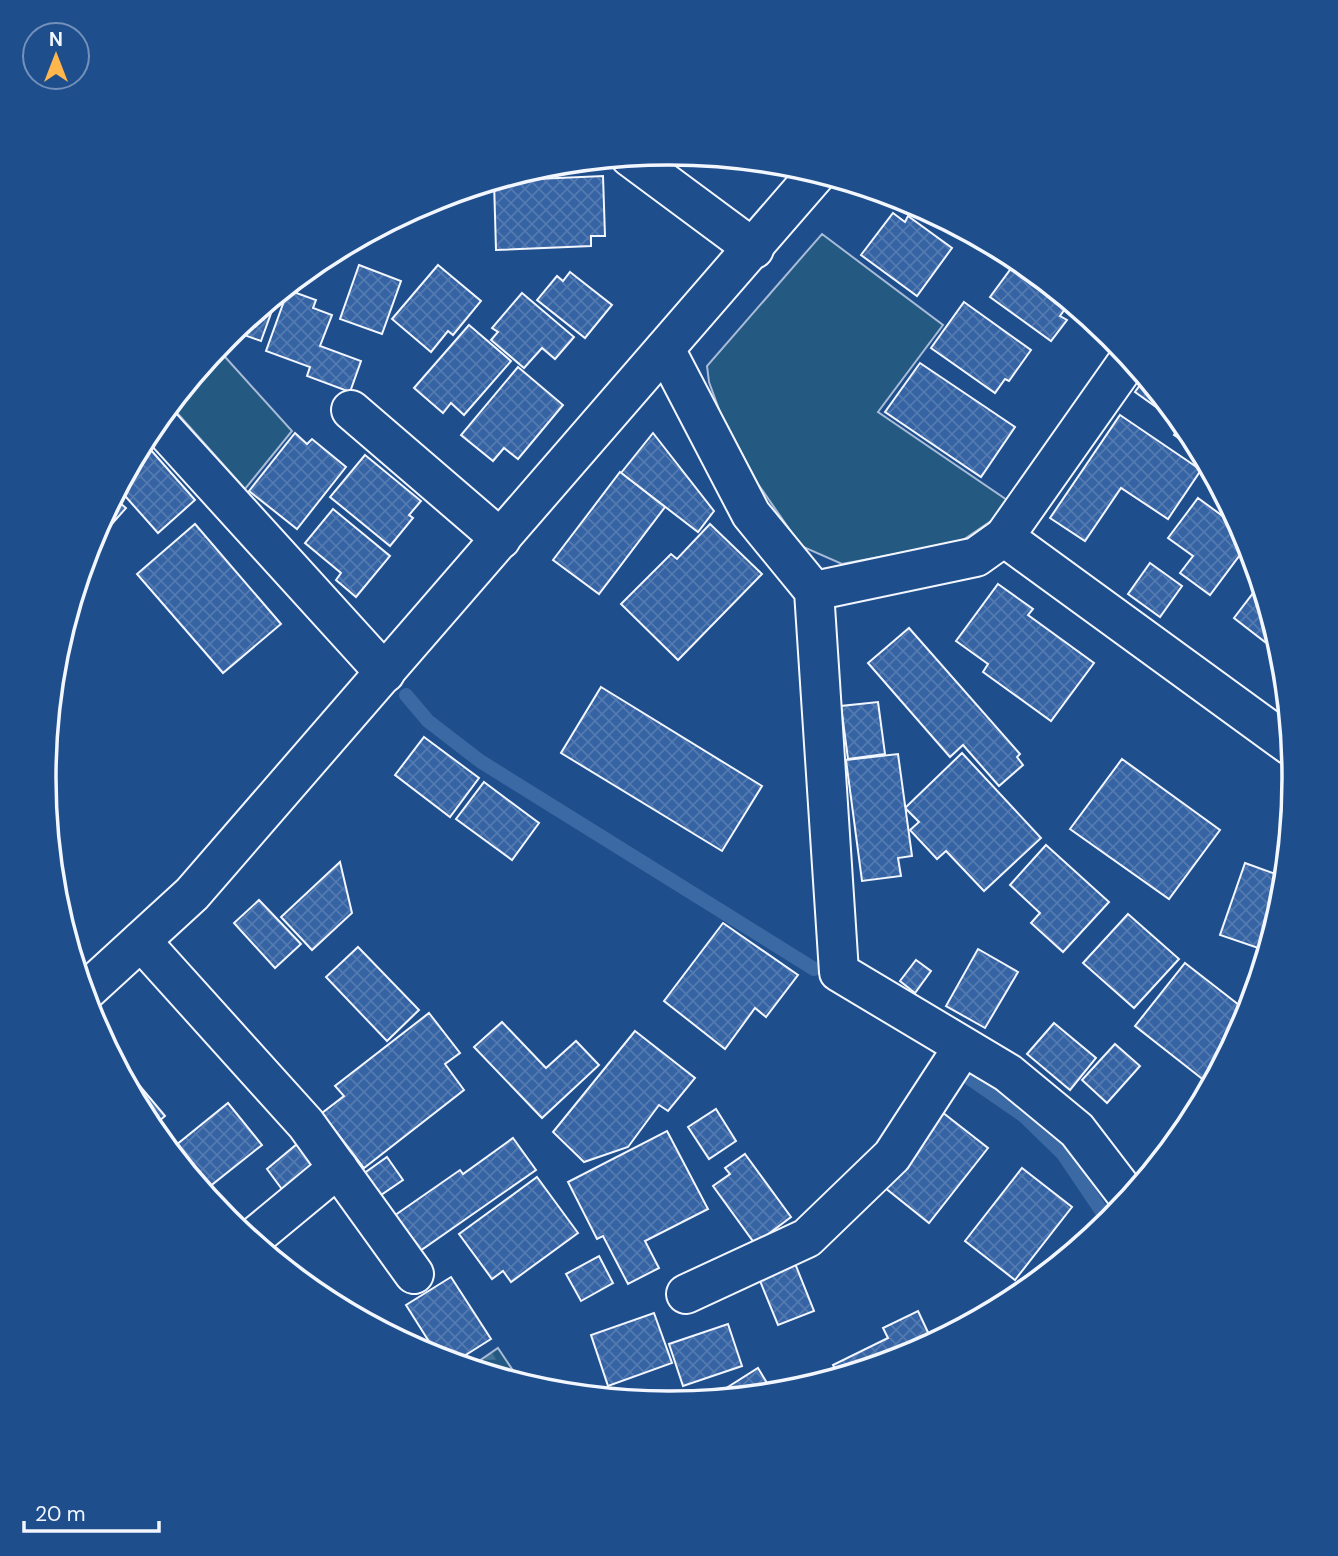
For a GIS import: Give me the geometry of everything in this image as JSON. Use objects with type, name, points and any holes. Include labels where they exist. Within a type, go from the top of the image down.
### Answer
[{"type":"street","points":[[642,166],[754,249]]},
{"type":"street","points":[[93,985],[192,894],[810,182]]},
{"type":"street","points":[[665,349],[751,514],[814,591],[839,972],[1008,1073],[1077,1130],[1123,1190]]},
{"type":"street","points":[[814,591],[976,558],[1004,537],[1123,367]]},
{"type":"street","points":[[351,410],[501,539]]},
{"type":"street","points":[[164,430],[385,673]]},
{"type":"street","points":[[1004,537],[1281,739]]},
{"type":"street","points":[[141,941],[306,1124],[414,1274]]},
{"type":"street","points":[[686,1294],[807,1238],[892,1156],[963,1047]]},
{"type":"street","points":[[259,1233],[338,1168]]},
{"type":"green space","points":[[822,234],[943,325],[878,412],[1007,500],[991,521],[960,542],[842,564],[801,546],[758,484],[720,412],[709,382],[707,366]]},
{"type":"green space","points":[[225,357],[292,431],[245,489],[177,413]]},
{"type":"green space","points":[[498,1348],[513,1371],[510,1370],[480,1360]]},
{"type":"building","points":[[603,176],[605,236],[591,236],[591,246],[496,250],[494,191],[541,179]]},
{"type":"building","points":[[893,213],[905,222],[908,216],[952,248],[917,296],[861,255]]},
{"type":"building","points":[[359,265],[401,281],[382,334],[340,319]]},
{"type":"building","points":[[438,265],[481,301],[453,335],[448,331],[431,352],[392,319]]},
{"type":"building","points":[[1011,269],[1064,310],[1060,316],[1067,320],[1051,341],[990,297]]},
{"type":"building","points":[[570,272],[612,305],[585,338],[537,300],[557,276],[563,281]]},
{"type":"building","points":[[295,293],[316,300],[313,308],[332,315],[320,346],[361,361],[350,392],[307,376],[310,367],[266,351],[284,302]]},
{"type":"building","points":[[522,293],[574,337],[555,359],[542,348],[524,368],[491,340],[498,332],[492,328]]},
{"type":"building","points":[[964,302],[1031,350],[1009,381],[1005,379],[995,393],[931,348]]},
{"type":"building","points":[[272,312],[261,341],[246,336]]},
{"type":"building","points":[[469,325],[511,361],[464,415],[451,403],[443,413],[414,388]]},
{"type":"building","points":[[920,363],[1015,427],[981,477],[885,412]]},
{"type":"building","points":[[518,367],[563,405],[518,459],[504,448],[493,461],[461,435]]},
{"type":"building","points":[[1139,386],[1157,408],[1135,392]]},
{"type":"building","points":[[1120,415],[1200,472],[1168,519],[1121,488],[1085,541],[1050,518]]},
{"type":"building","points":[[295,433],[307,444],[312,439],[346,467],[297,529],[249,491]]},
{"type":"building","points":[[653,433],[714,511],[698,532],[621,473]]},
{"type":"building","points":[[151,450],[195,500],[158,533],[125,496]]},
{"type":"building","points":[[365,455],[421,501],[409,515],[413,518],[390,546],[330,497]]},
{"type":"building","points":[[620,472],[665,507],[599,594],[553,560]]},
{"type":"building","points":[[1198,498],[1223,516],[1240,555],[1210,595],[1180,573],[1193,556],[1168,538]]},
{"type":"building","points":[[121,504],[126,508],[111,525]]},
{"type":"building","points":[[333,509],[390,556],[356,597],[336,580],[341,573],[305,543]]},
{"type":"building","points":[[195,524],[281,624],[223,673],[137,574]]},
{"type":"building","points":[[710,524],[762,574],[678,660],[621,604],[671,554],[677,559]]},
{"type":"building","points":[[1150,563],[1182,586],[1160,617],[1128,594]]},
{"type":"building","points":[[998,584],[1033,609],[1028,615],[1094,663],[1051,721],[983,672],[988,664],[956,641]]},
{"type":"building","points":[[1253,593],[1266,641],[1265,642],[1234,618]]},
{"type":"building","points":[[909,628],[1020,754],[1017,757],[1023,765],[999,786],[963,745],[950,757],[868,663]]},
{"type":"building","points":[[601,687],[762,786],[722,851],[561,753]]},
{"type":"building","points":[[878,702],[885,754],[848,759],[841,706]]},
{"type":"building","points":[[424,737],[479,778],[450,817],[395,775]]},
{"type":"building","points":[[962,753],[1041,838],[984,891],[946,851],[937,859],[910,830],[919,822],[905,808]]},
{"type":"building","points":[[898,754],[912,856],[898,858],[901,876],[862,881],[846,760]]},
{"type":"building","points":[[1122,759],[1220,830],[1169,899],[1070,829]]},
{"type":"building","points":[[484,782],[539,823],[512,860],[456,819]]},
{"type":"building","points":[[1046,845],[1109,902],[1063,952],[1031,923],[1040,913],[1010,885]]},
{"type":"building","points":[[340,862],[352,913],[312,950],[281,917]]},
{"type":"building","points":[[1245,863],[1274,874],[1258,948],[1220,935]]},
{"type":"building","points":[[259,900],[301,944],[275,968],[234,923]]},
{"type":"building","points":[[1128,914],[1179,959],[1134,1008],[1083,963]]},
{"type":"building","points":[[723,923],[798,975],[766,1017],[755,1008],[725,1049],[664,1001]]},
{"type":"building","points":[[358,947],[419,1010],[387,1041],[326,977]]},
{"type":"building","points":[[978,949],[1018,972],[985,1028],[946,1006]]},
{"type":"building","points":[[916,960],[931,971],[915,993],[900,981]]},
{"type":"building","points":[[1185,963],[1238,1004],[1203,1079],[1135,1026]]},
{"type":"building","points":[[429,1013],[460,1053],[445,1064],[464,1090],[364,1168],[322,1113],[344,1096],[335,1086]]},
{"type":"building","points":[[502,1022],[546,1068],[576,1041],[599,1065],[542,1118],[474,1047]]},
{"type":"building","points":[[1054,1023],[1096,1058],[1070,1090],[1027,1054]]},
{"type":"building","points":[[635,1031],[695,1078],[668,1111],[659,1105],[628,1147],[584,1162],[553,1132]]},
{"type":"building","points":[[1115,1044],[1140,1066],[1107,1103],[1082,1080]]},
{"type":"building","points":[[138,1083],[165,1116],[160,1120]]},
{"type":"building","points":[[228,1103],[262,1145],[211,1185],[178,1144]]},
{"type":"building","points":[[716,1109],[736,1141],[709,1159],[688,1127]]},
{"type":"building","points":[[942,1112],[988,1148],[929,1223],[884,1187]]},
{"type":"building","points":[[667,1131],[708,1209],[645,1241],[659,1268],[628,1284],[603,1236],[597,1239],[568,1182]]},
{"type":"building","points":[[513,1138],[536,1170],[417,1253],[391,1218],[460,1170],[463,1174]]},
{"type":"building","points":[[303,1139],[324,1165],[287,1196],[267,1169]]},
{"type":"building","points":[[745,1154],[791,1217],[755,1244],[713,1186],[730,1174],[725,1168]]},
{"type":"building","points":[[387,1157],[403,1180],[378,1197],[363,1174]]},
{"type":"building","points":[[1022,1168],[1072,1207],[1015,1280],[965,1241]]},
{"type":"building","points":[[537,1177],[578,1233],[511,1282],[503,1271],[492,1279],[459,1234]]},
{"type":"building","points":[[599,1256],[613,1283],[581,1301],[566,1274]]},
{"type":"building","points":[[794,1261],[814,1311],[778,1325],[758,1276]]},
{"type":"building","points":[[451,1277],[491,1339],[465,1355],[434,1344],[429,1342],[406,1305]]},
{"type":"building","points":[[918,1311],[928,1333],[834,1368],[833,1365],[888,1338],[883,1328]]},
{"type":"building","points":[[654,1313],[672,1363],[608,1386],[591,1335]]},
{"type":"building","points":[[728,1324],[742,1366],[683,1386],[669,1344]]},
{"type":"building","points":[[758,1368],[767,1383],[749,1386],[726,1388]]},
{"type":"waterway","points":[[406,695],[428,721],[480,761],[814,969]]},
{"type":"waterway","points":[[966,1076],[1024,1116],[1063,1154],[1102,1211]]}]
